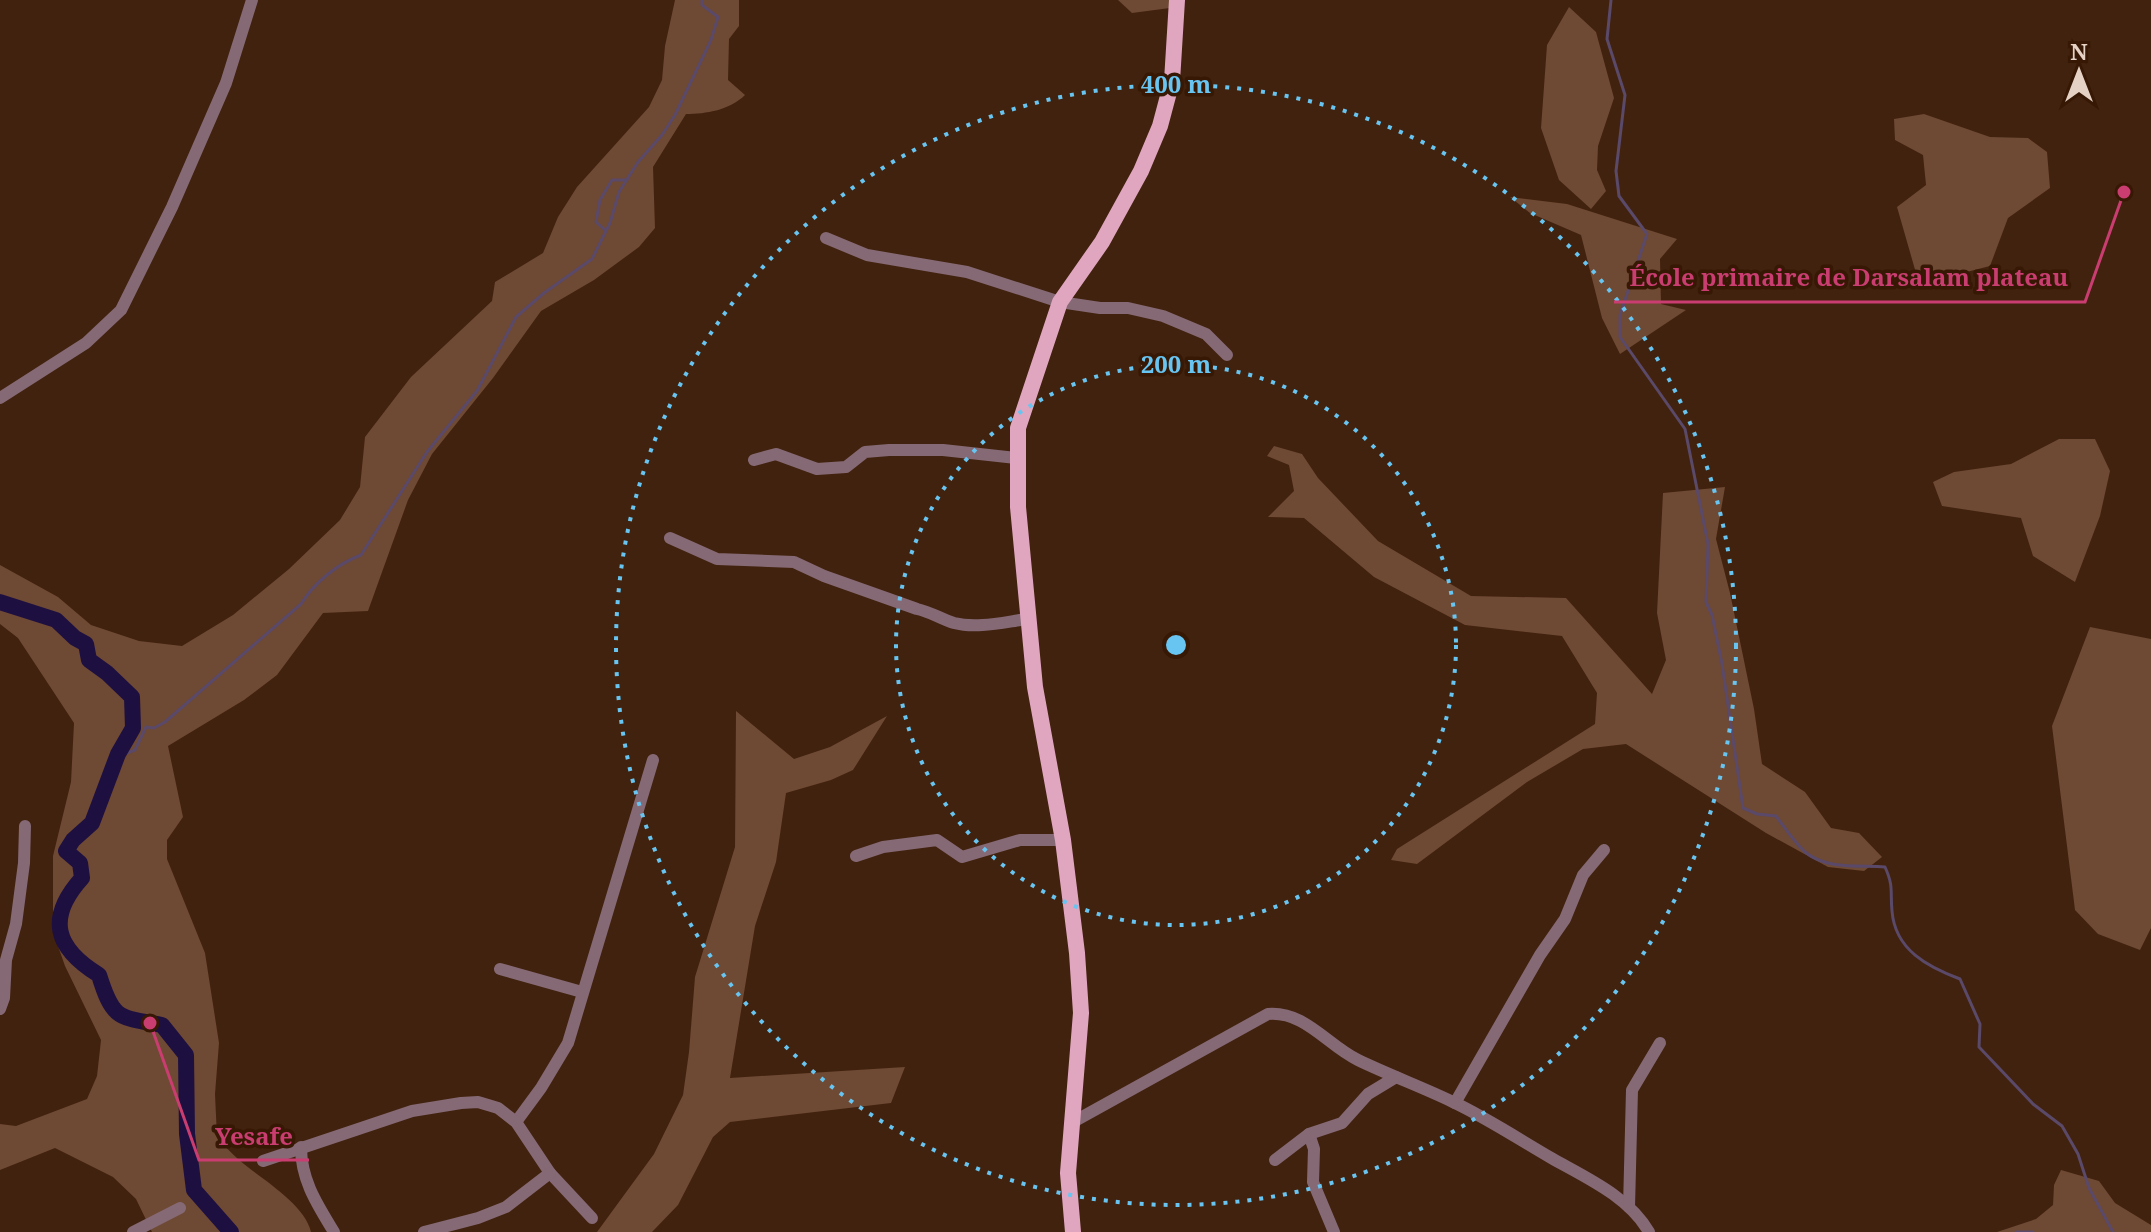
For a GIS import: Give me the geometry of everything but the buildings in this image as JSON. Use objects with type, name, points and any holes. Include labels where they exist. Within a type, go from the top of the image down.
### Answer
[{"type":"main road","points":[[1073,1232],[1068,1173],[1081,1013],[1077,953],[1063,840],[1035,687],[1027,619],[1018,507],[1018,428],[1060,302],[1102,242],[1141,171],[1160,126],[1172,81],[1177,0]]},
{"type":"street","points":[[0,398],[86,343],[121,310],[172,207],[226,83],[252,0]]},
{"type":"street","points":[[826,238],[867,255],[967,272],[1060,302],[1100,308],[1128,308],[1163,316],[1206,334],[1227,355]]},
{"type":"street","points":[[754,460],[776,454],[817,469],[846,467],[865,452],[889,450],[943,450],[1016,458]]},
{"type":"street","points":[[670,538],[717,559],[794,562],[954,623],[975,625],[1027,619]]},
{"type":"street","points":[[516,1122],[568,1043],[653,760]]},
{"type":"street","points":[[0,1009],[4,998],[6,960],[16,924],[25,826]]},
{"type":"street","points":[[856,856],[883,847],[937,840],[962,857],[1020,840],[1063,840]]},
{"type":"street","points":[[1455,1103],[1540,955],[1565,919],[1583,875],[1604,850]]},
{"type":"street","points":[[500,969],[582,992]]},
{"type":"street","points":[[1073,1122],[1268,1014],[1284,1013],[1299,1019],[1355,1058],[1455,1103],[1601,1186],[1629,1207],[1649,1232]]},
{"type":"street","points":[[1629,1207],[1632,1090],[1660,1043]]},
{"type":"street","points":[[1275,1160],[1309,1134],[1342,1123],[1368,1094],[1396,1077]]},
{"type":"street","points":[[263,1161],[412,1111],[478,1102],[498,1108],[516,1122],[550,1173],[592,1218]]},
{"type":"street","points":[[1309,1134],[1314,1149],[1313,1182],[1334,1232]]},
{"type":"street","points":[[301,1147],[301,1164],[311,1193],[334,1232]]},
{"type":"street","points":[[424,1232],[506,1207],[550,1173]]},
{"type":"street","points":[[133,1232],[180,1208]]},
{"type":"shaded area","points":[[675,0],[739,0],[739,26],[729,39],[728,80],[745,95],[717,110],[686,114],[653,167],[655,228],[639,247],[594,280],[541,311],[493,378],[432,454],[408,500],[368,611],[323,613],[277,675],[244,700],[168,746],[183,817],[167,840],[167,859],[205,953],[219,1043],[215,1094],[217,1137],[239,1160],[300,1211],[311,1232],[152,1232],[136,1199],[113,1177],[55,1148],[0,1170],[0,1124],[16,1126],[87,1099],[97,1076],[101,1040],[65,966],[53,932],[53,856],[71,782],[74,723],[18,638],[0,624],[0,565],[58,597],[91,625],[139,641],[182,646],[233,615],[289,569],[340,520],[360,487],[365,437],[411,377],[492,301],[495,282],[543,253],[558,217],[577,187],[649,107],[662,80],[665,46]]},
{"type":"shaded area","points":[[1118,0],[1170,0],[1170,8],[1132,13]]},
{"type":"shaded area","points":[[1569,7],[1596,32],[1614,98],[1598,146],[1597,170],[1606,191],[1591,209],[1559,180],[1541,128],[1547,45]]},
{"type":"shaded area","points":[[1924,114],[1990,137],[2028,138],[2047,152],[2050,188],[2008,218],[1990,266],[1918,280],[1897,207],[1926,185],[1923,155],[1895,140],[1894,119]]},
{"type":"shaded area","points":[[1510,197],[1567,204],[1677,239],[1660,259],[1661,304],[1686,310],[1620,354],[1602,318],[1581,235],[1530,213]]},
{"type":"shaded area","points":[[2059,439],[2095,439],[2110,471],[2100,516],[2075,582],[2033,556],[2021,518],[1942,506],[1933,482],[1954,472],[2011,464]]},
{"type":"shaded area","points":[[1274,446],[1302,454],[1318,478],[1378,541],[1471,596],[1566,598],[1652,694],[1666,660],[1657,613],[1663,493],[1725,487],[1716,539],[1754,709],[1762,764],[1805,792],[1831,828],[1859,833],[1882,857],[1864,871],[1828,867],[1766,833],[1626,744],[1583,749],[1527,782],[1417,864],[1391,860],[1397,849],[1595,724],[1597,693],[1562,636],[1465,625],[1374,577],[1304,518],[1268,517],[1294,491],[1289,465],[1267,456]]},
{"type":"shaded area","points":[[2090,627],[2151,639],[2151,928],[2140,950],[2098,934],[2075,910],[2052,726]]},
{"type":"shaded area","points":[[736,711],[794,759],[830,747],[887,716],[853,770],[786,793],[776,862],[755,926],[730,1078],[905,1067],[891,1103],[730,1122],[713,1137],[678,1205],[652,1232],[597,1232],[654,1154],[683,1095],[695,977],[735,847]]},
{"type":"shaded area","points":[[2061,1170],[2099,1181],[2115,1203],[2151,1225],[2151,1232],[1997,1232],[2036,1219],[2053,1205],[2054,1185]]},
{"type":"waterway","points":[[119,751],[127,753],[135,750],[146,727],[154,728],[165,722],[301,604],[327,575],[361,555],[427,452],[477,391],[516,317],[592,259],[610,223],[619,192],[675,115],[711,40],[718,17],[702,5],[702,0]]},
{"type":"waterway","points":[[1611,0],[1607,39],[1625,95],[1616,171],[1619,196],[1647,234],[1620,315],[1620,337],[1685,429],[1708,544],[1706,602],[1712,615],[1722,664],[1743,808],[1757,814],[1776,816],[1805,852],[1823,862],[1885,867],[1891,884],[1894,925],[1899,936],[1915,955],[1936,969],[1960,979],[1980,1024],[1979,1047],[2033,1104],[2062,1126],[2078,1154],[2089,1188],[2113,1232]]},
{"type":"waterway","points":[[605,230],[596,222],[600,200],[612,180],[627,180]]},
{"type":"waterway","points":[[0,602],[56,620],[86,644],[89,660],[132,697],[133,728],[118,754],[92,823],[66,851],[80,863],[82,878],[63,906],[60,931],[73,954],[99,975],[109,1001],[119,1014],[162,1025],[186,1055],[187,1134],[194,1190],[231,1232]]},
{"type":"waterway","points":[[2016,1232],[2033,1232]]},
{"type":"place","name":"École primaire de Darsalam plateau","points":[[2124,192]]},
{"type":"place","name":"Yesafe","points":[[150,1023]]}]
